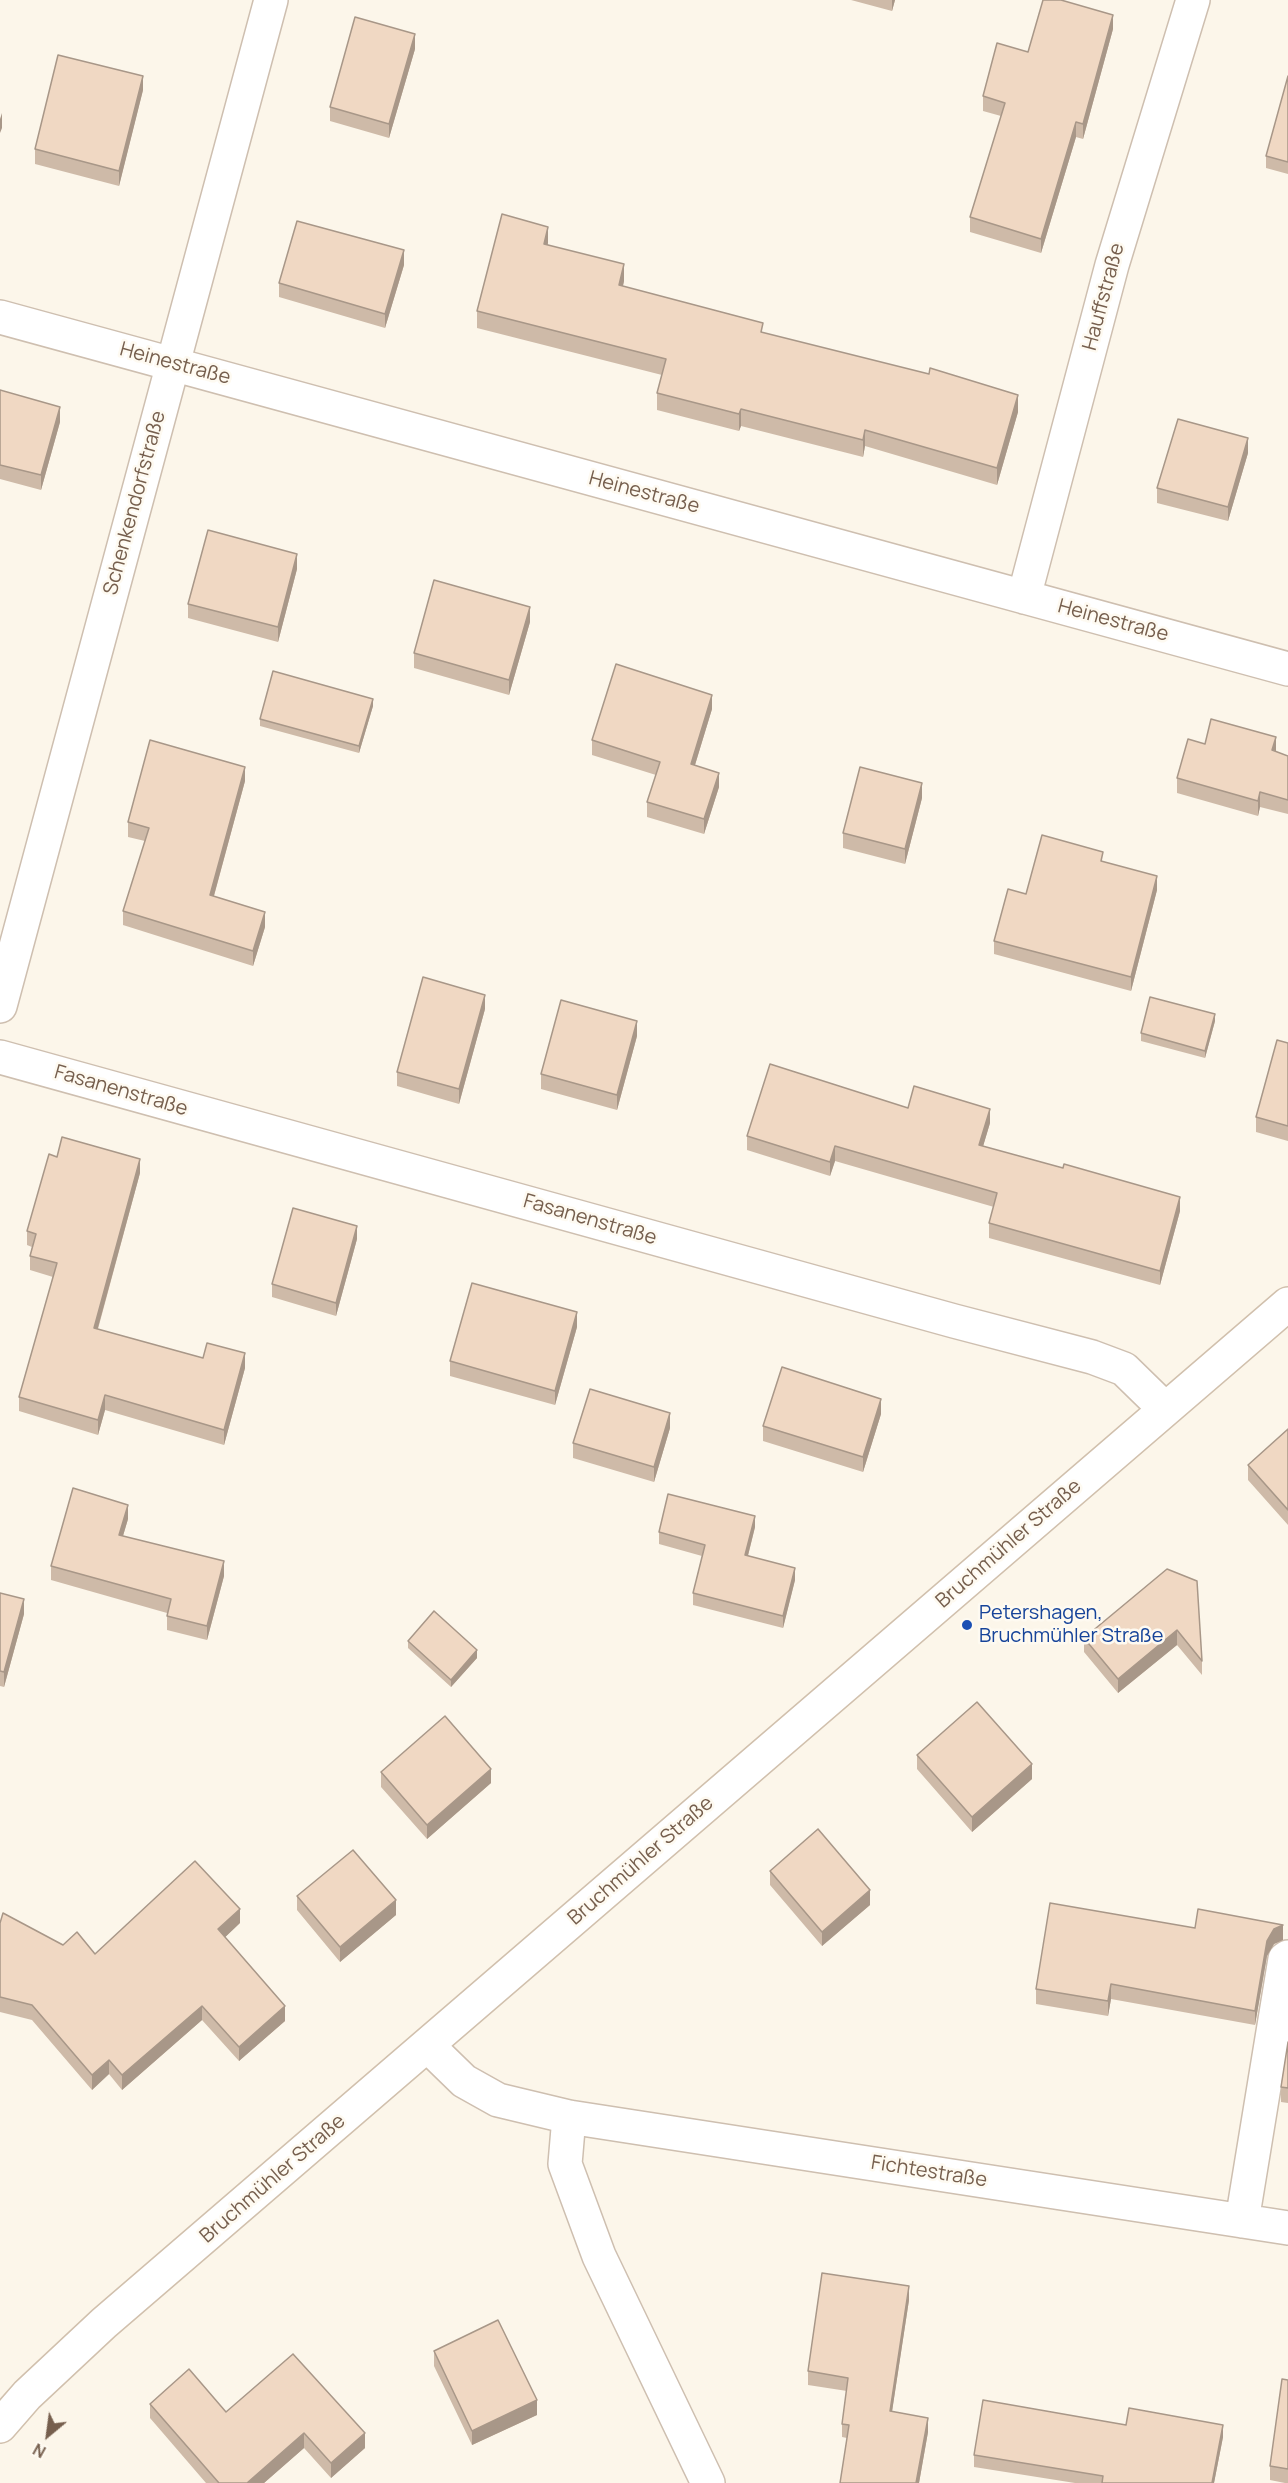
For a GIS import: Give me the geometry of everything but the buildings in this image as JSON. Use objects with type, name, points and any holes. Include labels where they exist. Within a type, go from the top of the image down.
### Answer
[{"type":"street","name":"Schenkendorfstraße","points":[[0,1006],[271,0]]},
{"type":"street","name":"Hauffstraße","points":[[1024,597],[1112,265],[1193,0]]},
{"type":"street","name":"Heinestraße","points":[[0,317],[1288,669]]},
{"type":"street","name":"Fasanenstraße","points":[[0,1057],[954,1322],[1092,1357],[1124,1369],[1165,1409]]},
{"type":"street","name":"Bruchmühler Straße","points":[[0,2426],[27,2395],[104,2323],[1288,1304]]},
{"type":"street","points":[[1242,2221],[1285,1959],[1288,1957]]},
{"type":"street","name":"Fichtestraße","points":[[428,2046],[464,2081],[498,2100],[569,2117],[1288,2228]]},
{"type":"street","points":[[569,2117],[564,2164],[599,2256],[708,2483]]},
{"type":"place","name":"Petershagen, Bruchmühler Straße","points":[[967,1625]]}]
